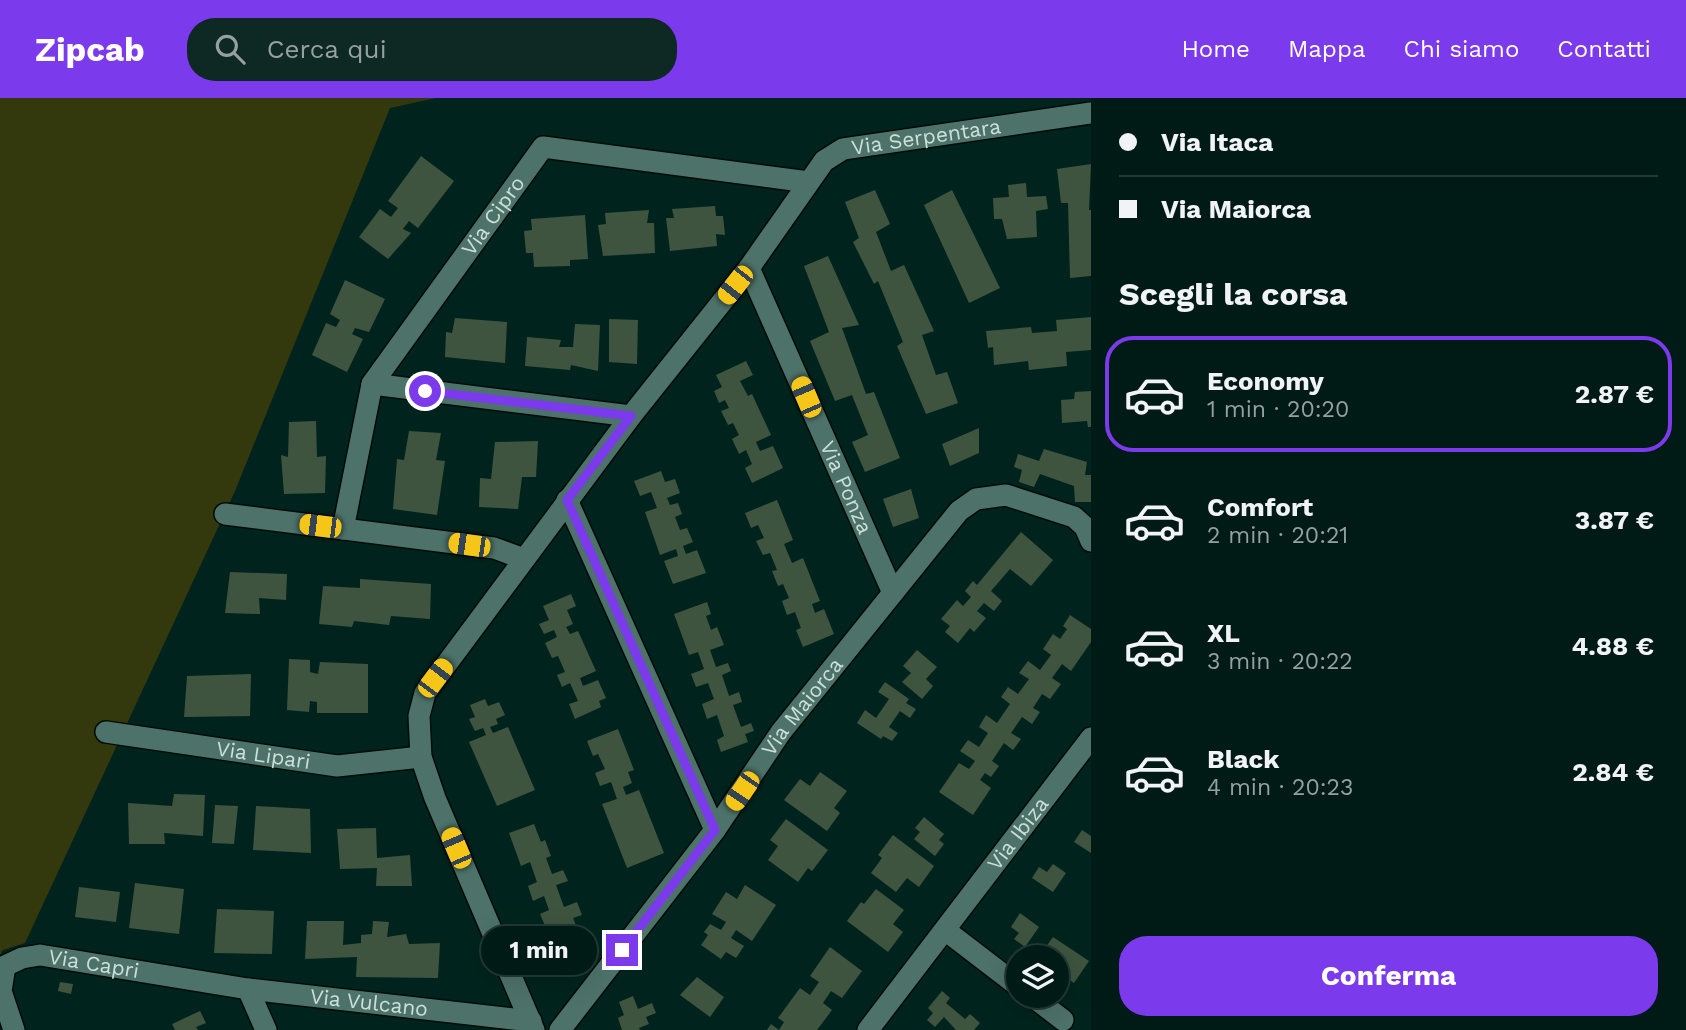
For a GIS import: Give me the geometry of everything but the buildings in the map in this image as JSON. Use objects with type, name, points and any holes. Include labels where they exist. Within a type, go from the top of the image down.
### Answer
[{"type":"street","name":"Via Serpentara","points":[[533,1025],[435,798],[421,757],[419,716],[425,693],[631,416],[749,268],[824,160],[843,149],[1091,113]]},
{"type":"street","name":"Via Cipro","points":[[343,528],[372,384],[543,147],[809,182]]},
{"type":"street","name":"Via Ponza","points":[[749,268],[893,593]]},
{"type":"street","points":[[372,384],[631,416]]},
{"type":"street","name":"Via Maiorca","points":[[560,1030],[715,830],[781,732],[958,511],[976,499],[1006,495],[1074,517],[1084,527],[1091,541]]},
{"type":"street","points":[[567,500],[715,830]]},
{"type":"street","points":[[225,514],[494,548],[523,559]]},
{"type":"street","name":"Via Lipari","points":[[106,732],[337,766],[421,757]]},
{"type":"street","name":"Via Ibiza","points":[[868,1030],[1091,738]]},
{"type":"street","points":[[945,930],[1006,977]]},
{"type":"street","name":"Via Capri","points":[[14,1030],[1,991],[5,966],[22,958],[40,955],[248,989]]},
{"type":"street","points":[[248,989],[266,1030]]},
{"type":"street","name":"Via Vulcano","points":[[248,989],[533,1025]]},
{"type":"street","points":[[1048,1008],[1063,1020]]},
{"type":"green space","points":[[0,98],[436,98],[390,108],[235,491],[25,943],[3,950],[0,955]]},
{"type":"route","points":[[425,391],[631,416],[567,500],[715,830],[622,950]]}]
